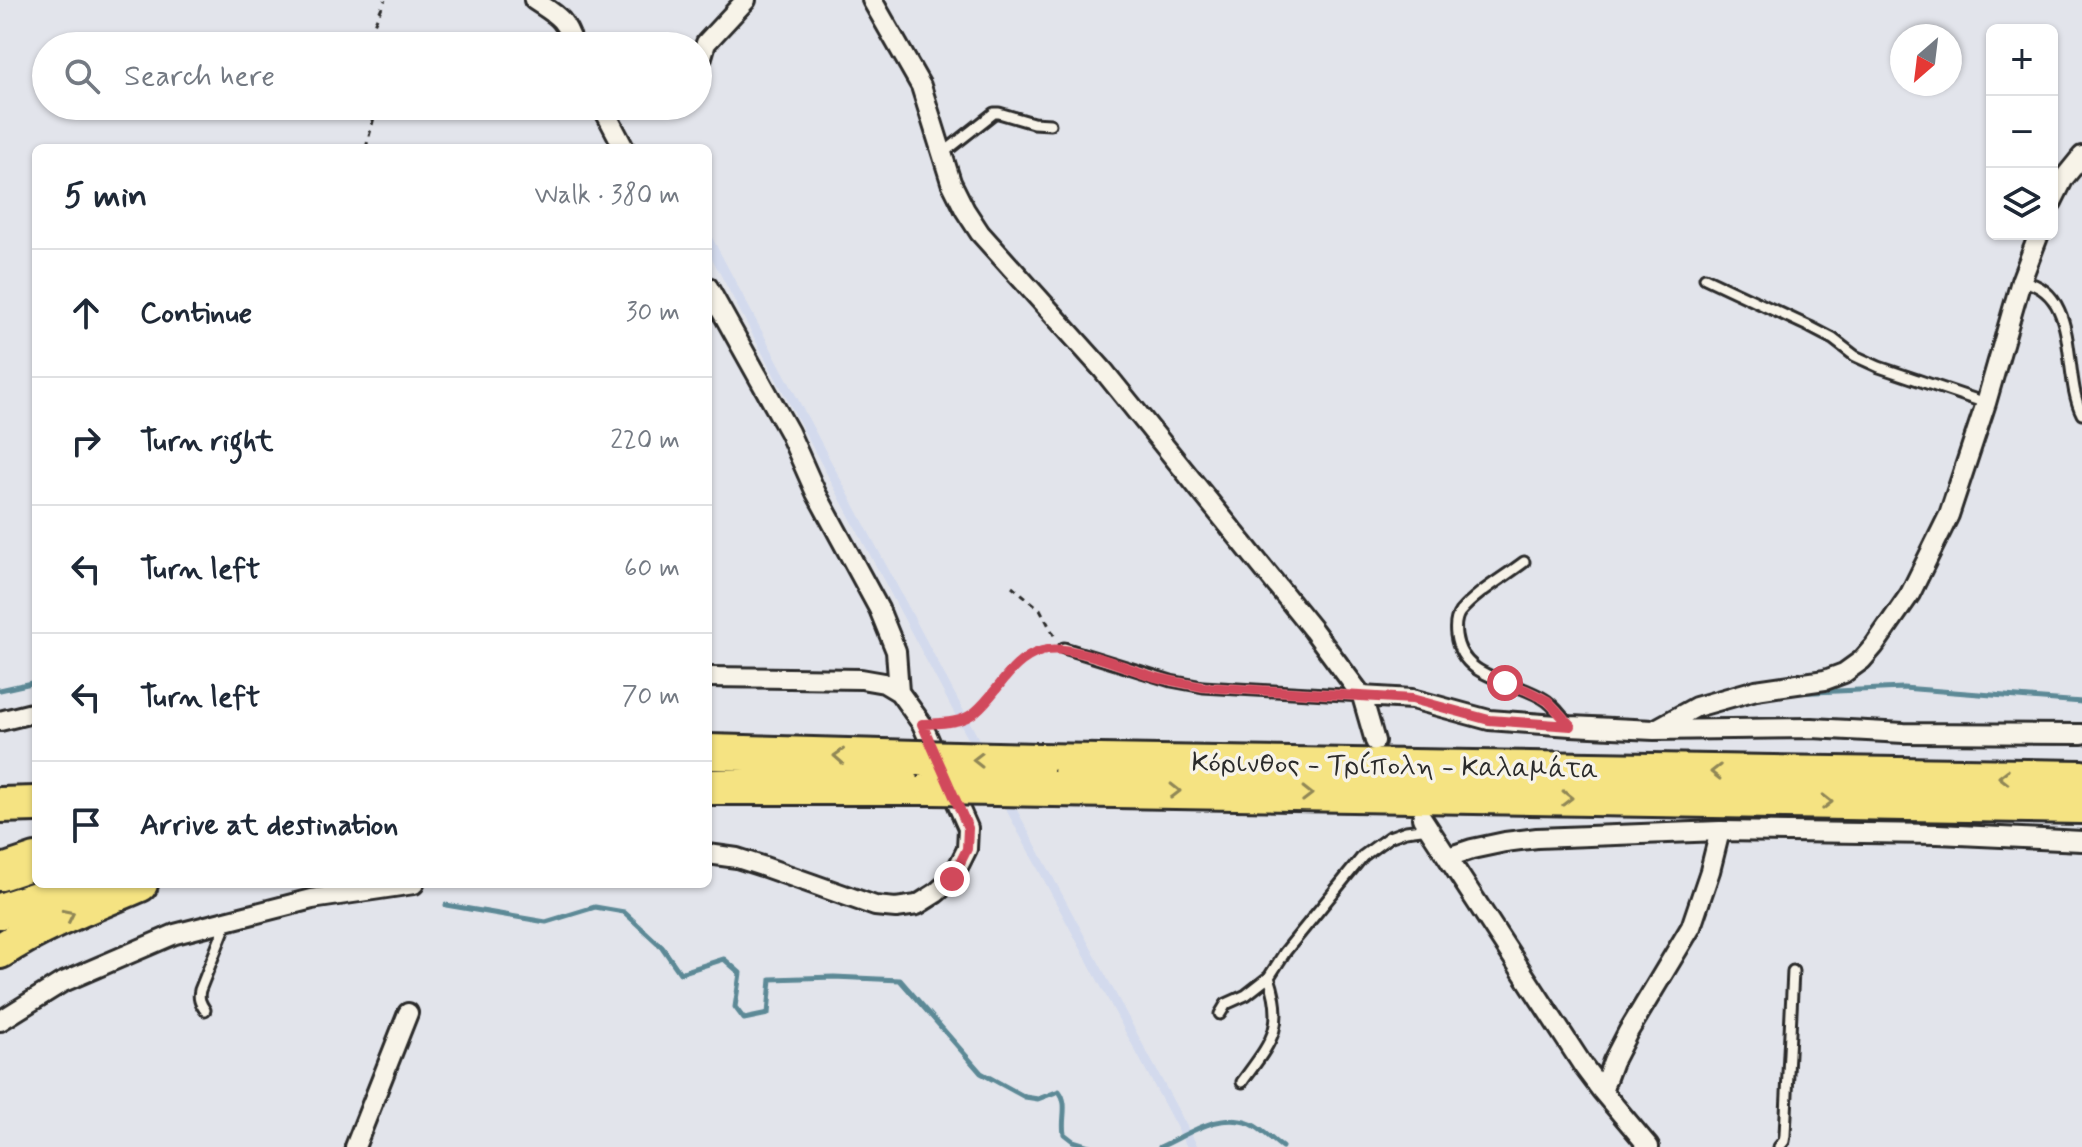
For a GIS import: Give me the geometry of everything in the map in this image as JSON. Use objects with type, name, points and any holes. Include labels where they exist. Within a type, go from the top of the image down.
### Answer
[{"type":"highway","name":"Κόρινθος - Τρίπολη - Καλαμάτα","points":[[712,752],[925,773],[2082,778]]},
{"type":"highway","name":"Κόρινθος - Τρίπολη - Καλαμάτα","points":[[712,787],[925,773]]},
{"type":"highway","name":"Κόρινθος - Τρίπολη - Καλαμάτα","points":[[1047,775],[2082,806]]},
{"type":"highway","points":[[0,805],[32,804]]},
{"type":"highway","points":[[0,873],[32,862]]},
{"type":"highway","points":[[0,911],[71,888]]},
{"type":"highway","points":[[0,951],[20,938],[130,888]]},
{"type":"street","points":[[534,0],[556,14],[568,32]]},
{"type":"street","points":[[712,37],[746,0]]},
{"type":"street","points":[[872,0],[921,86],[951,182],[980,233],[1103,370],[1313,630],[1362,696],[1375,741]]},
{"type":"street","points":[[609,120],[622,144]]},
{"type":"street","points":[[2058,190],[2082,156]]},
{"type":"street","points":[[1654,730],[1696,707],[1756,690],[1825,680],[1844,673],[1862,660],[1905,602],[1949,515],[1986,403],[2021,281],[2037,240]]},
{"type":"street","points":[[712,294],[789,432],[816,493],[879,609],[896,651],[899,692]]},
{"type":"street","points":[[712,677],[861,679],[884,683],[899,692],[922,724],[968,828],[967,849],[952,879],[917,905],[896,908],[875,906],[737,858],[712,855]]},
{"type":"street","points":[[1362,696],[1412,699],[1489,720],[1571,726],[1654,730],[1812,728],[1904,733],[2082,734]]},
{"type":"street","points":[[0,721],[32,713]]},
{"type":"street","points":[[1425,823],[1602,1091],[1649,1147]]},
{"type":"street","points":[[1448,857],[1494,844],[1537,838],[1720,831],[1938,834],[2082,841]]},
{"type":"street","points":[[1602,1091],[1623,1041],[1691,927],[1720,831]]},
{"type":"street","points":[[0,1021],[61,983],[175,934],[312,899],[387,888]]},
{"type":"street","points":[[355,1147],[408,1013]]},
{"type":"lane","points":[[942,154],[994,113],[1050,124]]},
{"type":"lane","points":[[1705,278],[1810,327],[1855,356],[1879,367],[1986,403]]},
{"type":"lane","points":[[2021,281],[2041,287],[2059,309],[2073,388],[2082,414]]},
{"type":"lane","points":[[1524,562],[1457,615],[1458,647],[1481,672],[1548,701],[1571,726]]},
{"type":"lane","points":[[1064,648],[1171,681],[1203,687],[1362,696]]},
{"type":"lane","points":[[1220,1014],[1226,1004],[1246,995],[1269,977],[1285,952],[1363,856],[1389,837],[1425,823]]},
{"type":"lane","points":[[205,1010],[201,1004],[200,990],[227,922]]},
{"type":"lane","points":[[1779,1147],[1785,1135],[1793,971]]},
{"type":"lane","points":[[1242,1082],[1274,1030],[1277,1006],[1269,977]]},
{"type":"path","points":[[371,32],[385,0]]},
{"type":"path","points":[[367,144],[373,120]]},
{"type":"path","points":[[1012,586],[1040,609],[1051,633],[1064,648]]},
{"type":"path","points":[[922,724],[952,722],[967,717],[1023,660],[1042,651],[1064,648]]},
{"type":"shaded area","points":[[712,238],[1198,1147],[1187,1147],[712,259]]},
{"type":"waterway","points":[[0,690],[32,683]]},
{"type":"waterway","points":[[1793,693],[1903,688],[2082,702]]},
{"type":"waterway","points":[[446,905],[546,922],[595,907],[624,912],[662,947],[680,973],[724,959],[740,973],[735,1007],[744,1019],[768,1014],[771,979],[834,977],[900,980],[981,1073],[1025,1097],[1038,1099],[1059,1091],[1064,1106],[1064,1134],[1073,1141],[1092,1147]]},
{"type":"waterway","points":[[1160,1147],[1204,1126],[1227,1120],[1251,1124],[1282,1147]]},
{"type":"route","points":[[952,879],[967,849],[968,828],[922,724],[952,722],[967,717],[975,712],[1005,675],[1023,660],[1042,651],[1064,648],[1171,681],[1203,687],[1412,699],[1489,720],[1571,726],[1548,701],[1505,683]]}]
